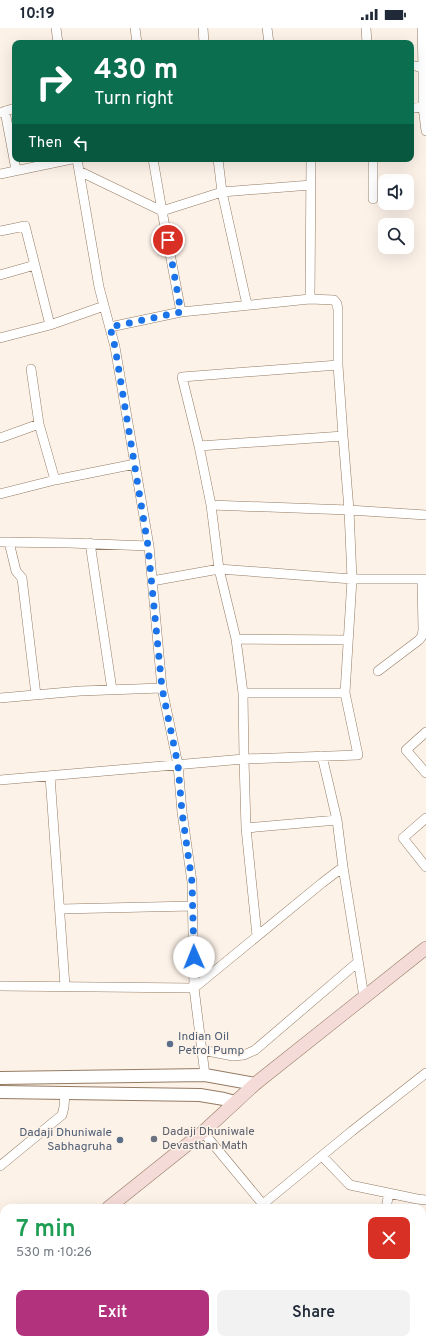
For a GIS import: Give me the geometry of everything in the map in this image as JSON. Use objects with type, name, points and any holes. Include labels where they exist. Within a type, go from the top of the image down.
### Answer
[{"type":"main road","points":[[113,1204],[203,1132],[255,1084],[426,948]]},
{"type":"street","points":[[56,28],[58,40]]},
{"type":"street","points":[[135,28],[137,40]]},
{"type":"street","points":[[203,28],[204,40]]},
{"type":"street","points":[[268,28],[269,40]]},
{"type":"street","points":[[366,28],[367,40]]},
{"type":"street","points":[[422,28],[426,131]]},
{"type":"street","points":[[414,66],[423,68]]},
{"type":"street","points":[[414,108],[425,107]]},
{"type":"street","points":[[12,109],[2,112],[12,153]]},
{"type":"street","points":[[14,162],[16,170]]},
{"type":"street","points":[[0,174],[57,162]]},
{"type":"street","points":[[78,162],[99,287],[115,347],[148,546],[162,688],[178,765],[182,812],[192,882],[194,988],[205,1075]]},
{"type":"street","points":[[154,162],[181,312]]},
{"type":"street","points":[[218,162],[222,192],[247,305]]},
{"type":"street","points":[[310,299],[311,162]]},
{"type":"street","points":[[373,162],[373,199]]},
{"type":"street","points":[[79,171],[162,211],[222,192],[311,185]]},
{"type":"street","points":[[0,231],[25,226],[50,325]]},
{"type":"street","points":[[0,276],[35,266]]},
{"type":"street","points":[[0,780],[244,759],[358,755],[345,693],[352,579],[349,510],[338,365],[337,304],[334,300],[310,299],[247,305],[181,312],[110,327]]},
{"type":"street","points":[[0,338],[50,325],[104,306]]},
{"type":"street","points":[[257,936],[246,828],[243,693],[236,639],[219,569],[211,505],[199,446],[182,377],[338,365]]},
{"type":"street","points":[[31,369],[39,424],[55,480]]},
{"type":"street","points":[[0,438],[39,424]]},
{"type":"street","points":[[199,446],[343,436]]},
{"type":"street","points":[[0,494],[55,480],[135,464]]},
{"type":"street","points":[[211,505],[349,510],[426,515]]},
{"type":"street","points":[[36,695],[22,578],[16,571],[4,542],[148,546]]},
{"type":"street","points":[[90,544],[112,690]]},
{"type":"street","points":[[152,581],[219,569],[352,579],[424,579],[422,636],[378,672]]},
{"type":"street","points":[[236,639],[348,640]]},
{"type":"street","points":[[0,698],[162,688]]},
{"type":"street","points":[[243,693],[345,693]]},
{"type":"street","points":[[426,732],[406,750],[426,773]]},
{"type":"street","points":[[322,756],[337,820],[364,997]]},
{"type":"street","points":[[50,776],[65,986]]},
{"type":"street","points":[[426,818],[403,838],[426,867]]},
{"type":"street","points":[[246,828],[337,820]]},
{"type":"street","points":[[0,982],[0,986],[194,988],[343,867]]},
{"type":"street","points":[[60,909],[193,906]]},
{"type":"street","points":[[202,1050],[233,1056],[244,1055],[255,1050],[358,962]]},
{"type":"street","points":[[266,1204],[322,1156],[426,1073]]},
{"type":"street","points":[[0,1078],[205,1075],[255,1084]]},
{"type":"street","points":[[0,1092],[200,1095],[235,1102]]},
{"type":"street","points":[[0,1166],[62,1115],[65,1093]]},
{"type":"street","points":[[203,1132],[262,1204]]},
{"type":"street","points":[[322,1156],[350,1185],[426,1200]]},
{"type":"street","points":[[387,1204],[389,1193]]},
{"type":"place","name":"Indian Oil Petrol Pump","points":[[170,1044]]},
{"type":"place","name":"Dadaji Dhuniwale Devasthan Math","points":[[154,1139]]},
{"type":"place","name":"Dadaji Dhuniwale Sabhagruha","points":[[120,1140]]},
{"type":"route","points":[[168,240],[181,312],[110,327],[115,347],[148,546],[162,688],[178,765],[182,812],[192,882],[194,957]]}]
